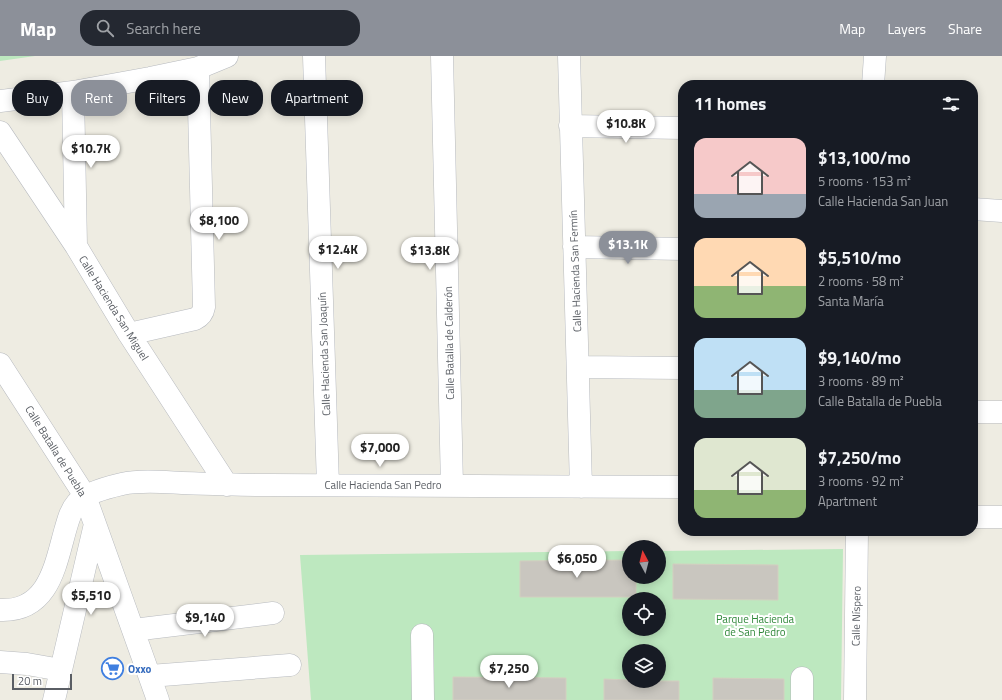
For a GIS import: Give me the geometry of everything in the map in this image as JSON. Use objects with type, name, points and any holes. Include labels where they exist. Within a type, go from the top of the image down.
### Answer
[{"type":"street","points":[[127,82],[198,68],[227,56]]},
{"type":"street","name":"Calle Hacienda San Joaquín","points":[[314,56],[328,485]]},
{"type":"street","name":"Calle Batalla de Calderón","points":[[442,56],[452,486]]},
{"type":"street","name":"Calle Hacienda San Fermín","points":[[569,56],[581,487]]},
{"type":"street","points":[[873,80],[875,56]]},
{"type":"street","points":[[129,334],[195,319],[203,312],[198,68]]},
{"type":"street","points":[[0,101],[71,92]]},
{"type":"street","points":[[73,116],[76,246]]},
{"type":"street","points":[[570,126],[678,128]]},
{"type":"street","name":"Calle Hacienda San Miguel","points":[[0,132],[76,246],[129,334],[226,485]]},
{"type":"street","points":[[978,209],[1002,211]]},
{"type":"street","points":[[574,247],[678,248]]},
{"type":"street","name":"Calle Batalla de Puebla","points":[[0,364],[85,496],[158,700]]},
{"type":"street","points":[[578,367],[678,368]]},
{"type":"street","points":[[978,412],[1002,412]]},
{"type":"street","name":"Calle Hacienda San Pedro","points":[[85,496],[122,484],[142,482],[226,485],[678,487]]},
{"type":"street","points":[[0,610],[20,608],[41,594],[54,570],[71,512],[77,502],[85,496]]},
{"type":"street","points":[[978,517],[1002,517]]},
{"type":"street","points":[[54,700],[95,524]]},
{"type":"street","name":"Calle Níspero","points":[[855,700],[857,536]]},
{"type":"street","points":[[133,630],[273,613]]},
{"type":"street","points":[[422,635],[423,700]]},
{"type":"street","points":[[0,662],[27,664],[61,670]]},
{"type":"street","points":[[150,676],[290,665]]},
{"type":"street","points":[[802,678],[802,700]]},
{"type":"green space","points":[[0,56],[35,56],[0,61]]},
{"type":"green space","name":"Parque Hacienda de San Pedro","points":[[843,549],[841,700],[311,700],[300,555],[622,551],[622,584],[666,584],[666,551]]},
{"type":"building","points":[[622,560],[622,584],[636,584],[636,592],[622,592],[622,597],[520,597],[520,561]]},
{"type":"building","points":[[673,564],[778,565],[778,600],[673,599]]},
{"type":"building","points":[[453,677],[566,678],[566,700],[453,700]]},
{"type":"building","points":[[713,678],[784,679],[784,700],[713,700]]},
{"type":"building","points":[[604,679],[622,680],[622,688],[666,688],[666,681],[679,681],[679,700],[604,700]]},
{"type":"place","name":"Oxxo","points":[[112,669]]}]
